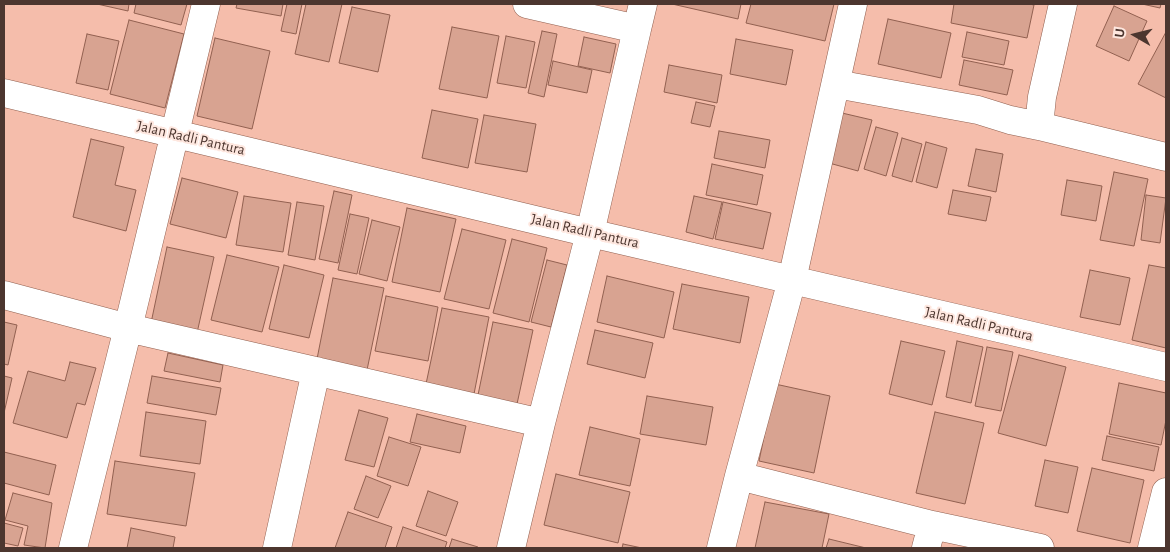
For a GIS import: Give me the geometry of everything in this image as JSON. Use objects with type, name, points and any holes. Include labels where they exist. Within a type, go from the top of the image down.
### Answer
[{"type":"street","points":[[73,548],[176,134],[206,4]]},
{"type":"street","points":[[511,548],[590,233],[640,16],[528,4]]},
{"type":"street","points":[[721,548],[792,280],[853,4]]},
{"type":"street","points":[[1039,126],[1042,97],[1063,4]]},
{"type":"street","points":[[836,84],[978,110],[1010,120],[1166,157]]},
{"type":"street","name":"Jalan Radli Pantura","points":[[4,93],[590,233],[1166,367]]},
{"type":"street","points":[[4,295],[128,328],[541,423]]},
{"type":"street","points":[[277,548],[316,371]]},
{"type":"street","points":[[739,476],[929,537],[1040,548]]},
{"type":"street","points":[[1152,548],[1166,492]]},
{"type":"building","points":[[97,4],[129,4],[128,11]]},
{"type":"building","points":[[136,4],[187,4],[181,25],[134,13]]},
{"type":"building","points":[[237,4],[283,4],[281,16],[236,8]]},
{"type":"building","points":[[287,4],[302,4],[296,34],[281,31]]},
{"type":"building","points":[[306,4],[342,4],[329,62],[295,54]]},
{"type":"building","points":[[672,4],[741,4],[738,19]]},
{"type":"building","points":[[751,4],[834,4],[825,41],[746,23]]},
{"type":"building","points":[[954,4],[1034,5],[1027,38],[951,23]]},
{"type":"building","points":[[1142,4],[1161,4],[1160,8]]},
{"type":"building","points":[[1114,6],[1147,21],[1129,61],[1096,46]]},
{"type":"building","points":[[352,7],[390,15],[378,72],[339,63]]},
{"type":"building","points":[[888,19],[951,33],[941,78],[878,64]]},
{"type":"building","points":[[129,20],[184,34],[165,108],[110,94]]},
{"type":"building","points":[[452,27],[499,36],[487,98],[439,89]]},
{"type":"building","points":[[542,31],[557,34],[544,97],[528,93]]},
{"type":"building","points":[[967,32],[1009,41],[1004,65],[962,57]]},
{"type":"building","points":[[1166,32],[1166,98],[1138,84]]},
{"type":"building","points":[[87,34],[119,41],[108,90],[76,83]]},
{"type":"building","points":[[506,36],[535,42],[526,88],[497,83]]},
{"type":"building","points":[[584,37],[616,44],[610,73],[578,66]]},
{"type":"building","points":[[215,38],[270,51],[252,129],[197,116]]},
{"type":"building","points":[[736,39],[793,50],[786,85],[730,74]]},
{"type":"building","points":[[964,60],[1013,70],[1007,95],[959,85]]},
{"type":"building","points":[[553,61],[592,70],[587,93],[548,85]]},
{"type":"building","points":[[669,65],[722,75],[717,103],[664,92]]},
{"type":"building","points":[[696,102],[715,106],[710,127],[691,123]]},
{"type":"building","points":[[432,110],[478,119],[468,168],[422,158]]},
{"type":"building","points":[[842,113],[872,120],[858,171],[829,163]]},
{"type":"building","points":[[484,115],[536,124],[527,172],[475,163]]},
{"type":"building","points":[[876,127],[898,133],[886,176],[864,169]]},
{"type":"building","points":[[719,131],[770,140],[765,168],[714,158]]},
{"type":"building","points":[[902,138],[922,144],[912,182],[892,176]]},
{"type":"building","points":[[91,139],[124,147],[115,185],[136,190],[126,231],[73,217]]},
{"type":"building","points":[[926,142],[947,148],[937,188],[916,182]]},
{"type":"building","points":[[976,149],[1003,154],[996,192],[968,186]]},
{"type":"building","points":[[712,164],[763,175],[757,205],[706,195]]},
{"type":"building","points":[[1114,172],[1148,179],[1134,246],[1100,240]]},
{"type":"building","points":[[182,178],[238,192],[226,238],[170,224]]},
{"type":"building","points":[[1067,180],[1102,186],[1096,221],[1061,215]]},
{"type":"building","points":[[953,190],[991,197],[986,221],[948,214]]},
{"type":"building","points":[[334,191],[352,195],[338,263],[319,259]]},
{"type":"building","points":[[1146,195],[1166,198],[1160,243],[1141,240]]},
{"type":"building","points":[[244,196],[291,203],[283,252],[236,245]]},
{"type":"building","points":[[694,196],[722,202],[713,239],[686,232]]},
{"type":"building","points":[[297,202],[324,206],[315,260],[288,255]]},
{"type":"building","points":[[723,202],[771,213],[763,249],[715,239]]},
{"type":"building","points":[[407,208],[456,219],[440,292],[392,282]]},
{"type":"building","points":[[350,214],[369,218],[357,274],[338,270]]},
{"type":"building","points":[[372,220],[400,227],[387,281],[359,274]]},
{"type":"building","points":[[462,229],[506,240],[489,309],[444,299]]},
{"type":"building","points":[[512,239],[547,248],[529,322],[493,313]]},
{"type":"building","points":[[167,247],[214,257],[197,333],[151,323]]},
{"type":"building","points":[[227,255],[279,267],[262,332],[211,320]]},
{"type":"building","points":[[547,260],[567,265],[551,327],[531,322]]},
{"type":"building","points":[[284,265],[324,275],[309,338],[269,329]]},
{"type":"building","points":[[1149,265],[1166,268],[1166,348],[1132,340]]},
{"type":"building","points":[[1090,270],[1130,278],[1120,325],[1080,317]]},
{"type":"building","points":[[607,276],[674,292],[664,338],[597,322]]},
{"type":"building","points":[[333,278],[384,288],[367,370],[317,359]]},
{"type":"building","points":[[682,284],[749,297],[740,343],[673,329]]},
{"type":"building","points":[[386,296],[438,307],[428,361],[375,351]]},
{"type":"building","points":[[442,308],[489,317],[474,394],[426,384]]},
{"type":"building","points":[[4,322],[17,325],[8,365],[4,364]]},
{"type":"building","points":[[493,322],[533,330],[517,404],[478,395]]},
{"type":"building","points":[[595,330],[653,343],[645,378],[587,364]]},
{"type":"building","points":[[901,341],[945,351],[932,405],[889,394]]},
{"type":"building","points":[[957,341],[983,347],[971,403],[946,397]]},
{"type":"building","points":[[987,347],[1013,352],[1001,411],[975,406]]},
{"type":"building","points":[[168,353],[223,365],[220,382],[164,371]]},
{"type":"building","points":[[1019,355],[1066,367],[1046,446],[998,433]]},
{"type":"building","points":[[70,362],[96,368],[85,405],[77,403],[67,438],[13,423],[28,371],[65,381]]},
{"type":"building","points":[[4,376],[12,378],[4,413]]},
{"type":"building","points":[[152,376],[221,388],[216,415],[147,403]]},
{"type":"building","points":[[1119,383],[1166,393],[1166,420],[1161,445],[1109,434]]},
{"type":"building","points":[[775,384],[830,396],[814,473],[759,461]]},
{"type":"building","points":[[647,396],[713,407],[706,445],[640,434]]},
{"type":"building","points":[[359,410],[388,418],[374,467],[345,460]]},
{"type":"building","points":[[146,412],[206,421],[200,464],[140,456]]},
{"type":"building","points":[[935,412],[984,423],[965,504],[916,493]]},
{"type":"building","points":[[417,414],[466,426],[460,453],[410,442]]},
{"type":"building","points":[[590,427],[640,439],[630,486],[579,475]]},
{"type":"building","points":[[1107,436],[1159,447],[1154,471],[1102,460]]},
{"type":"building","points":[[389,437],[421,447],[408,486],[377,476]]},
{"type":"building","points":[[4,452],[56,465],[49,495],[4,483]]},
{"type":"building","points":[[1045,460],[1078,467],[1068,513],[1035,506]]},
{"type":"building","points":[[115,461],[195,473],[186,526],[107,514]]},
{"type":"building","points":[[1092,468],[1144,480],[1130,543],[1077,531]]},
{"type":"building","points":[[556,474],[630,492],[618,543],[544,525]]},
{"type":"building","points":[[366,476],[391,486],[378,518],[354,509]]},
{"type":"building","points":[[428,491],[458,502],[446,536],[416,526]]},
{"type":"building","points":[[13,493],[52,503],[45,548],[24,545],[28,526],[5,520]]},
{"type":"building","points":[[765,502],[829,514],[822,548],[755,548]]},
{"type":"building","points":[[348,512],[392,527],[385,548],[335,548]]},
{"type":"building","points":[[4,523],[23,528],[18,546],[4,543]]},
{"type":"building","points":[[403,527],[447,542],[445,548],[396,548]]},
{"type":"building","points":[[131,528],[175,537],[173,548],[127,548]]},
{"type":"building","points":[[452,539],[478,547],[478,548],[449,548]]},
{"type":"building","points":[[829,539],[866,548],[826,548]]},
{"type":"building","points":[[623,544],[642,548],[622,548]]}]
